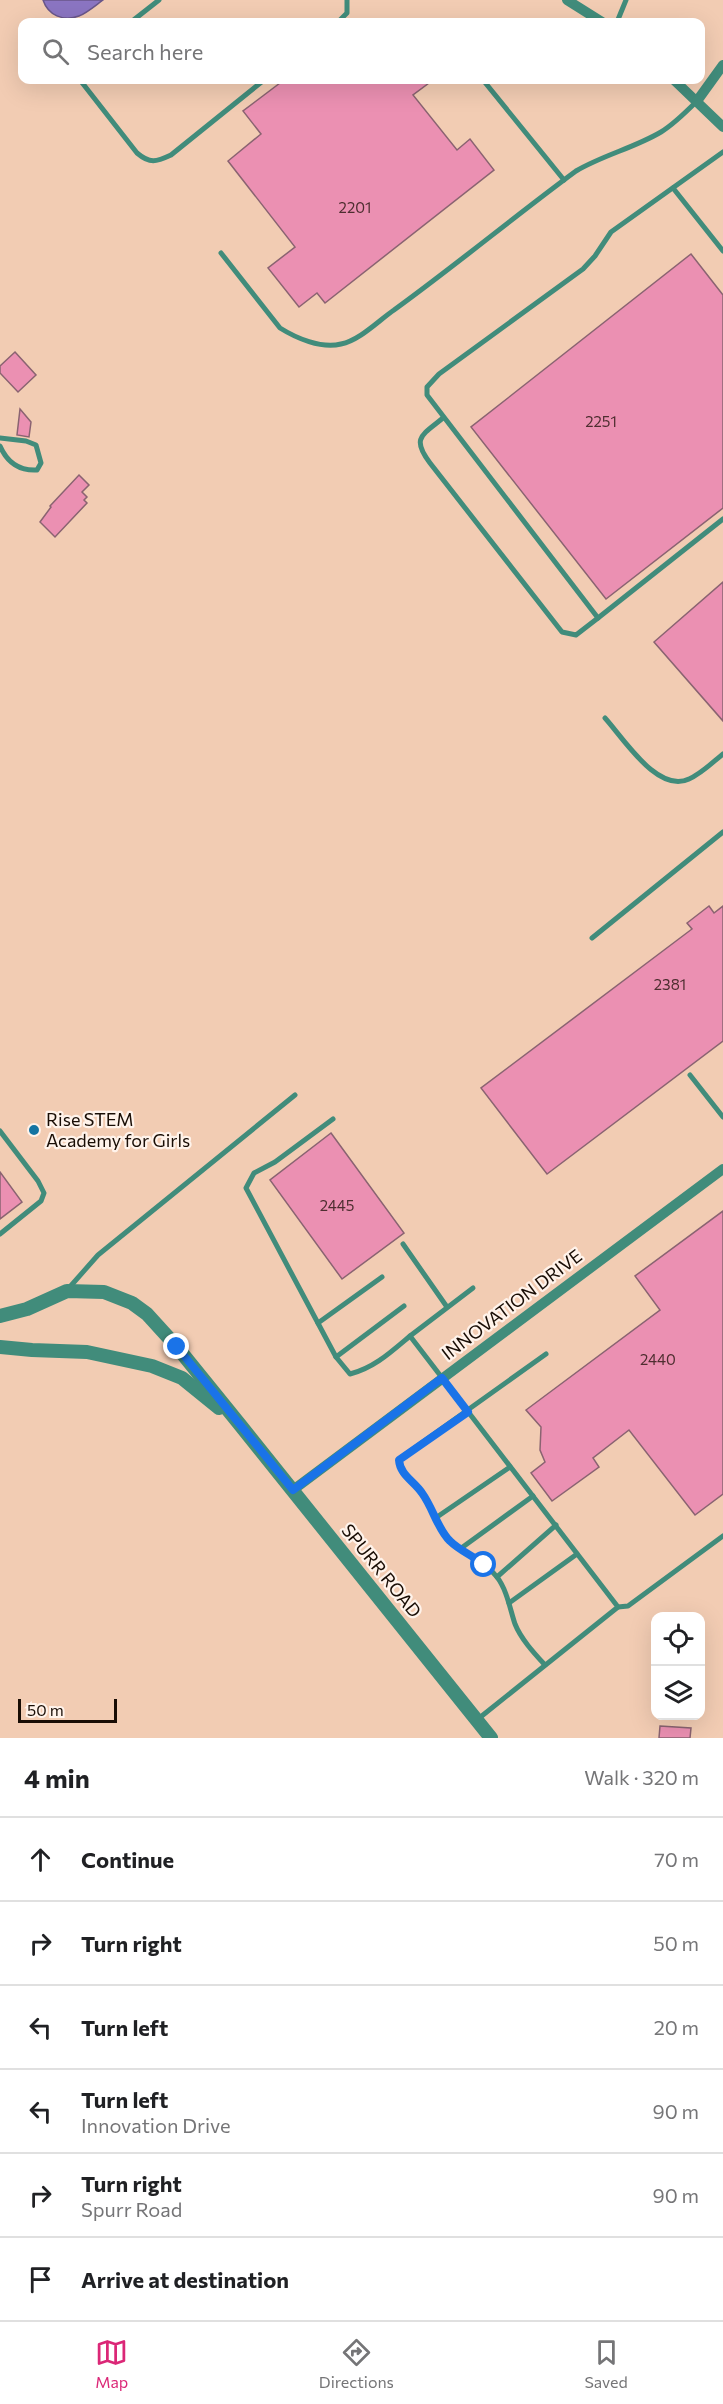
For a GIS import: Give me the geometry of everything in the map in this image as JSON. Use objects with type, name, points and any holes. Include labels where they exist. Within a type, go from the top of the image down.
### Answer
[{"type":"street","points":[[567,0],[596,18]]},
{"type":"street","points":[[697,101],[723,65]]},
{"type":"street","points":[[678,84],[723,127]]},
{"type":"street","name":"INNOVATION DRIVE","points":[[293,1490],[723,1169]]},
{"type":"street","name":"SPURR ROAD","points":[[0,1316],[27,1309],[67,1291],[104,1292],[132,1303],[147,1314],[177,1347],[491,1738]]},
{"type":"street","name":"SPURR ROAD","points":[[0,1347],[87,1352],[152,1366],[182,1378],[241,1426]]},
{"type":"lane","points":[[136,18],[159,0]]},
{"type":"lane","points":[[342,18],[347,13],[347,0]]},
{"type":"lane","points":[[619,18],[626,0]]},
{"type":"lane","points":[[83,84],[138,153],[146,161],[157,162],[171,155],[259,84]]},
{"type":"lane","points":[[486,84],[564,180]]},
{"type":"lane","points":[[221,253],[280,328],[307,341],[338,345],[354,339],[424,288],[564,180],[596,159],[660,133],[674,124],[697,101]]},
{"type":"lane","points":[[598,618],[443,418],[427,395],[427,387],[430,381],[583,269],[595,256],[611,231],[723,152]]},
{"type":"lane","points":[[673,188],[723,250]]},
{"type":"lane","points":[[443,418],[422,435],[419,442],[420,449],[562,632],[576,635],[723,519]]},
{"type":"lane","points":[[0,438],[26,441],[36,445],[41,463],[37,470],[27,470],[14,465],[3,454],[0,446]]},
{"type":"lane","points":[[605,718],[655,774],[673,783],[690,779],[723,754]]},
{"type":"lane","points":[[592,938],[723,832]]},
{"type":"lane","points":[[690,1075],[723,1117]]},
{"type":"lane","points":[[67,1291],[98,1255],[295,1095]]},
{"type":"lane","points":[[716,1107],[723,1101]]},
{"type":"lane","points":[[333,1119],[274,1162],[254,1173],[246,1188],[336,1357],[350,1374],[362,1371],[384,1358],[473,1288]]},
{"type":"lane","points":[[0,1131],[38,1181],[44,1193],[41,1201],[0,1234]]},
{"type":"lane","points":[[404,1245],[447,1308]]},
{"type":"lane","points":[[318,1323],[382,1277]]},
{"type":"lane","points":[[336,1357],[404,1306]]},
{"type":"lane","points":[[410,1336],[618,1607]]},
{"type":"lane","points":[[545,1665],[532,1652],[516,1625],[497,1577],[442,1532],[437,1517],[422,1492],[400,1468],[399,1460],[546,1354]]},
{"type":"lane","points":[[437,1517],[510,1467]]},
{"type":"lane","points":[[460,1549],[533,1496]]},
{"type":"lane","points":[[497,1577],[556,1526]]},
{"type":"lane","points":[[477,1720],[618,1607],[628,1606],[723,1536]]},
{"type":"lane","points":[[509,1603],[577,1554]]},
{"type":"shaded area","points":[[43,0],[103,0],[82,15],[62,18],[48,10]]},
{"type":"building","points":[[279,84],[428,84],[413,95],[457,150],[470,139],[494,170],[325,303],[317,293],[299,307],[268,268],[295,247],[228,161],[261,134],[243,111]]},
{"type":"building","points":[[691,254],[723,295],[723,508],[606,599],[471,427]]},
{"type":"building","points":[[15,352],[36,375],[18,392],[0,373],[0,366]]},
{"type":"building","points":[[20,409],[31,422],[29,437],[17,435]]},
{"type":"building","points":[[79,475],[89,485],[82,492],[87,497],[84,500],[87,503],[55,537],[40,522],[50,506]]},
{"type":"building","points":[[723,582],[723,721],[654,642]]},
{"type":"building","points":[[709,906],[714,913],[723,906],[723,1041],[547,1174],[481,1088],[692,929],[687,923]]},
{"type":"building","points":[[331,1133],[404,1233],[342,1279],[270,1180]]},
{"type":"building","points":[[0,1172],[22,1202],[0,1219]]},
{"type":"building","points":[[723,1211],[723,1494],[695,1515],[629,1430],[593,1458],[599,1467],[552,1501],[531,1473],[545,1462],[540,1450],[541,1427],[526,1410],[660,1310],[635,1276]]},
{"type":"building","points":[[660,1726],[691,1728],[690,1738],[659,1738]]},
{"type":"place","name":"Rise STEM Academy for Girls","points":[[34,1130]]},
{"type":"route","points":[[177,1347],[293,1490],[442,1378],[468,1412],[399,1460],[400,1468],[422,1492],[437,1517],[442,1532],[451,1542],[484,1565]]}]
